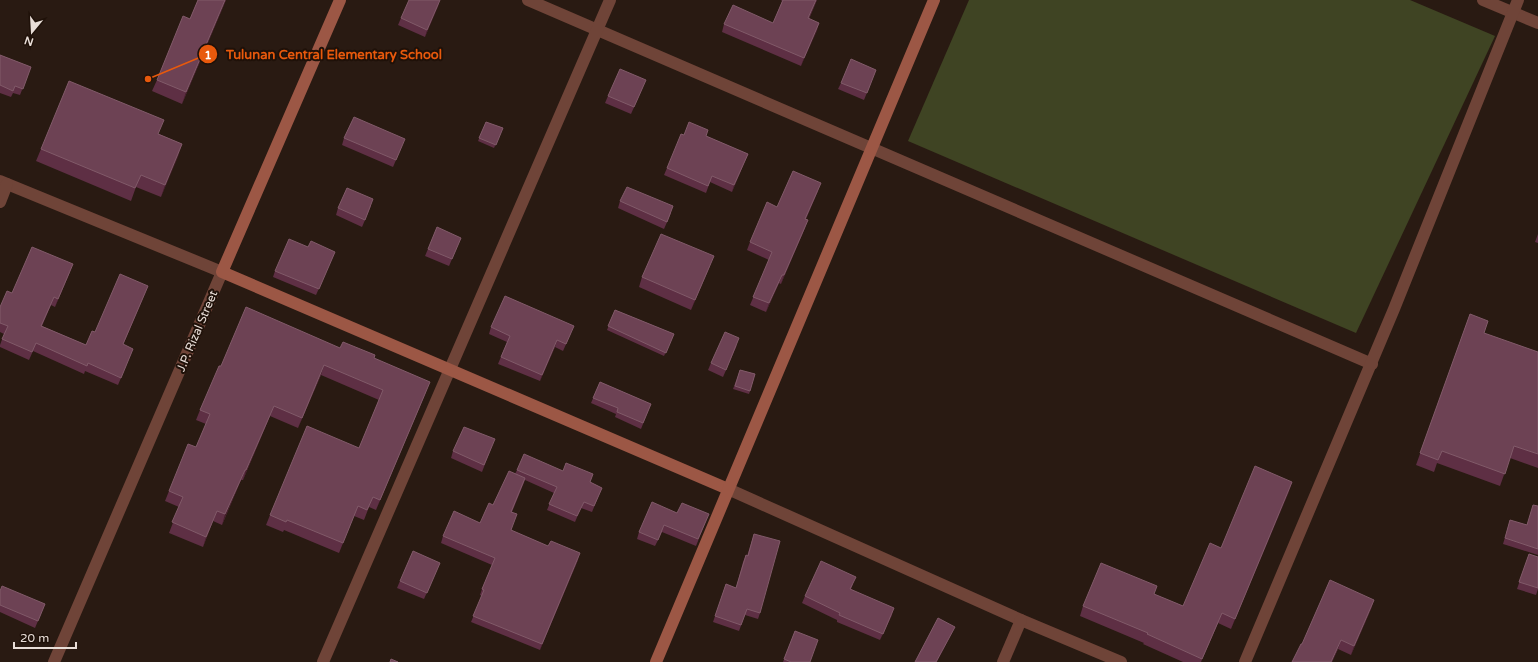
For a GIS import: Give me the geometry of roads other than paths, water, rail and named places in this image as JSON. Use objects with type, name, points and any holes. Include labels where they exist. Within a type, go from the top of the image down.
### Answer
[{"type":"street","name":"J.P. Rizal Street","points":[[54,662],[340,0]]},
{"type":"street","points":[[528,0],[1372,364]]},
{"type":"street","points":[[323,662],[610,0]]},
{"type":"street","points":[[656,662],[934,0]]},
{"type":"street","points":[[1483,0],[1538,23]]},
{"type":"street","points":[[1245,662],[1372,364],[1518,0]]},
{"type":"street","points":[[0,202],[4,183],[222,272],[728,489],[1021,620],[1121,662]]},
{"type":"street","points":[[1003,662],[1021,620]]},
{"type":"place","name":"Tulunan Central Elementary School","points":[[148,79]]}]
